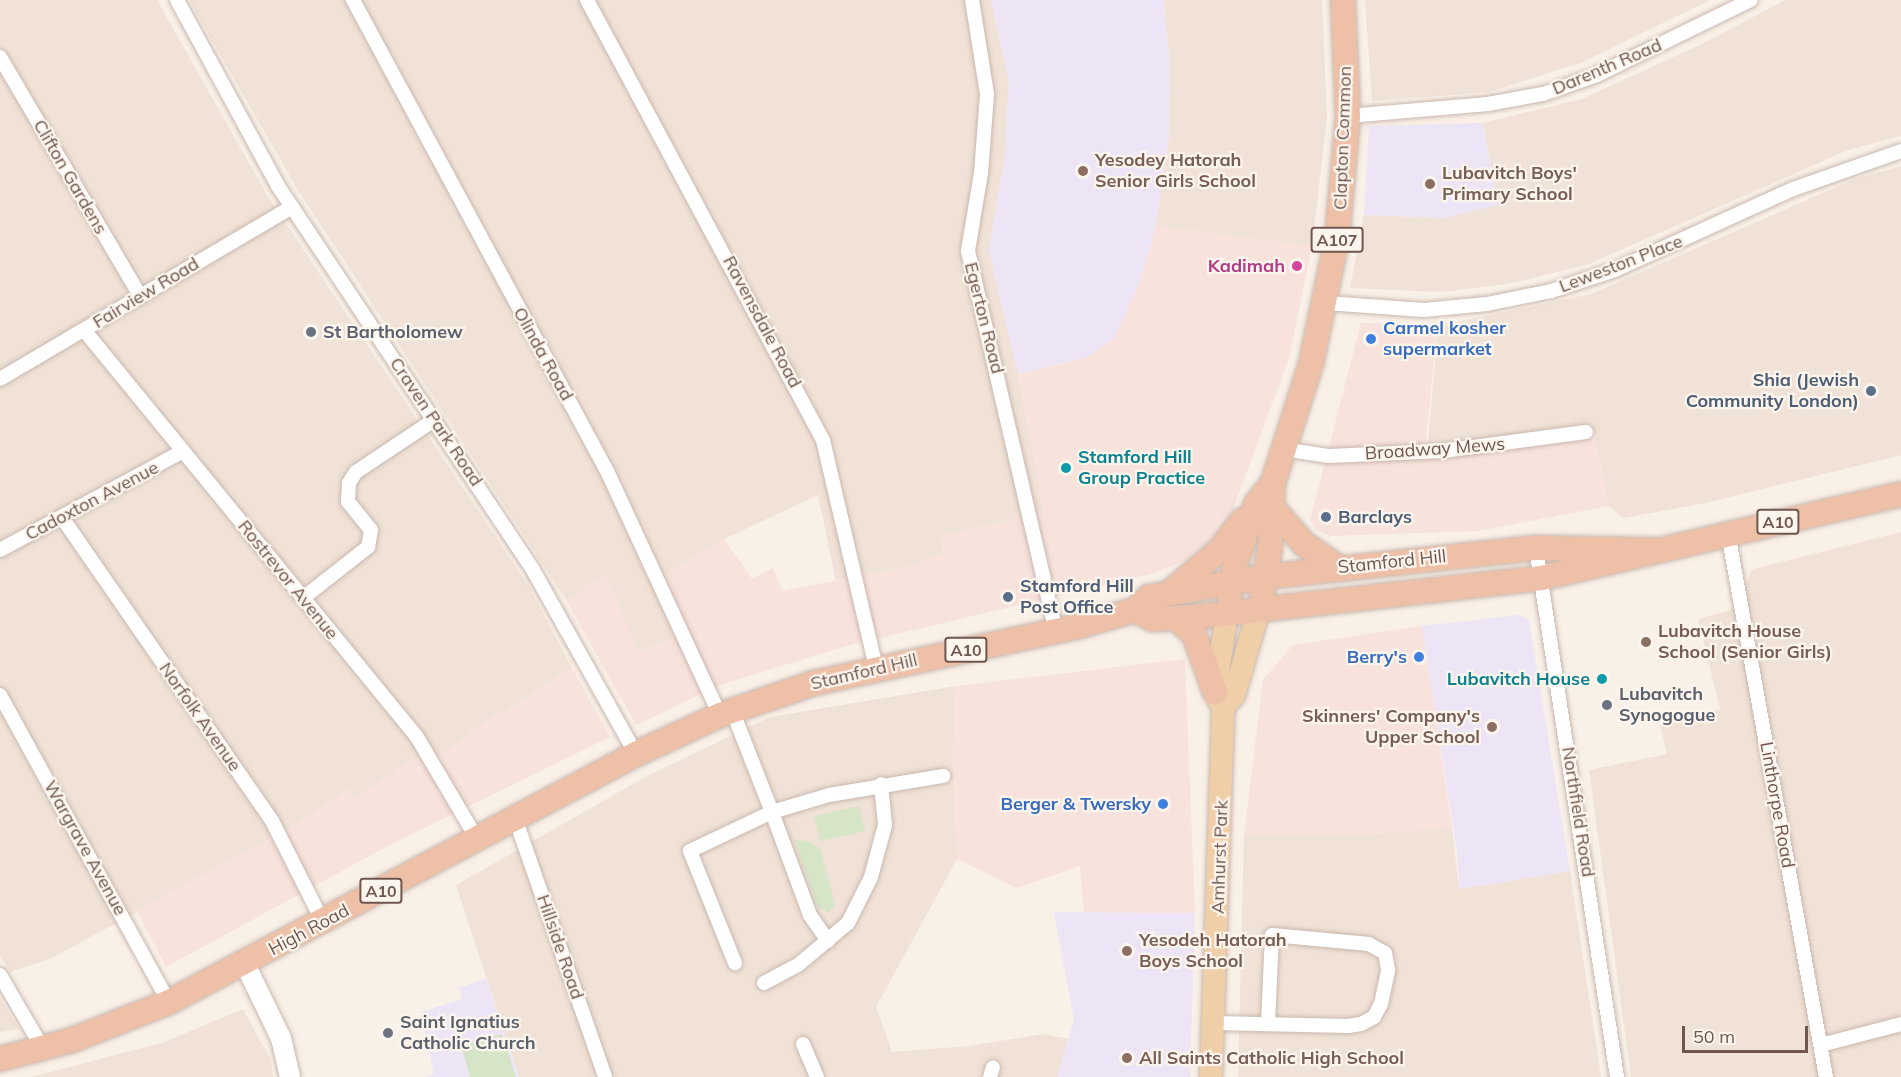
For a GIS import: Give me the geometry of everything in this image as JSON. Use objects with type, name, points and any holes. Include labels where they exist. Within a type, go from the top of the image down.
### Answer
[{"type":"highway","name":"Clapton Common","points":[[1227,613],[1231,583],[1273,483],[1311,364],[1326,303],[1346,169],[1348,116],[1343,0]]},
{"type":"highway","name":"Stamford Hill","points":[[1135,610],[1153,619],[1176,618],[1541,578],[1655,549],[1901,494]]},
{"type":"highway","points":[[1264,506],[1304,544],[1339,568]]},
{"type":"highway","name":"A107","points":[[1259,609],[1264,577],[1264,506]]},
{"type":"highway","name":"A107","points":[[1169,593],[1221,549],[1264,506]]},
{"type":"highway","name":"Stamford Hill","points":[[636,754],[726,712],[813,683],[1056,632],[1135,610],[1149,597],[1264,577],[1536,548],[1655,549]]},
{"type":"highway","points":[[1444,557],[1447,589]]},
{"type":"highway","name":"A107","points":[[1176,618],[1194,634],[1219,700]]},
{"type":"highway","name":"High Road","points":[[0,1059],[43,1049],[169,1002],[245,964],[636,754]]},
{"type":"main road","name":"Amhurst Park","points":[[1219,700],[1234,695],[1259,609]]},
{"type":"main road","name":"Amhurst Park","points":[[1211,1077],[1214,1023],[1219,700],[1227,613]]},
{"type":"main road","points":[[245,964],[282,1038],[290,1077]]},
{"type":"street","name":"Craven Park Road","points":[[177,0],[292,207],[533,570],[636,754]]},
{"type":"street","name":"Olinda Road","points":[[353,0],[608,473],[726,712],[772,812],[810,915],[828,941]]},
{"type":"street","name":"Ravensdale Road","points":[[587,0],[823,440],[876,668]]},
{"type":"street","name":"Egerton Road","points":[[972,0],[982,44],[987,94],[981,173],[968,251],[1056,632]]},
{"type":"street","name":"Darenth Road","points":[[1348,116],[1488,104],[1543,94],[1597,75],[1751,0]]},
{"type":"street","name":"Clifton Gardens","points":[[0,57],[140,296]]},
{"type":"street","name":"Leweston Place","points":[[1326,303],[1424,310],[1534,296],[1615,270],[1793,189],[1901,151]]},
{"type":"street","name":"Fairview Road","points":[[2,372],[84,330],[292,207]]},
{"type":"street","name":"Rostrevor Avenue","points":[[84,330],[417,737],[477,839]]},
{"type":"street","points":[[303,598],[368,547],[371,530],[348,502],[350,483],[356,472],[434,420]]},
{"type":"street","name":"Broadway Mews","points":[[1283,449],[1329,456],[1443,451],[1586,432]]},
{"type":"street","name":"Cadoxton Avenue","points":[[0,550],[63,519],[183,451]]},
{"type":"street","name":"Norfolk Avenue","points":[[63,519],[272,821],[323,922]]},
{"type":"street","name":"Linthorpe Road","points":[[1728,533],[1826,1077]]},
{"type":"street","name":"Northfield Road","points":[[1536,548],[1617,1077]]},
{"type":"street","name":"Wargrave Avenue","points":[[0,695],[169,1002]]},
{"type":"street","points":[[735,963],[690,851],[772,812],[881,784],[943,776]]},
{"type":"street","points":[[764,983],[798,965],[848,923],[871,878],[885,825],[881,784]]},
{"type":"street","name":"Hillside Road","points":[[516,818],[605,1077]]},
{"type":"street","points":[[1214,1023],[1347,1026],[1374,1017],[1388,970],[1384,953],[1369,944],[1272,935],[1268,1024]]},
{"type":"street","points":[[0,975],[43,1049]]},
{"type":"street","points":[[1821,1045],[1901,1024]]},
{"type":"street","points":[[803,1044],[817,1077]]},
{"type":"shaded area","points":[[0,0],[157,0],[270,200],[528,585],[572,668],[502,714],[499,711],[446,752],[413,759],[355,798],[348,789],[292,827],[52,958],[10,972],[0,955]]},
{"type":"shaded area","points":[[189,0],[991,0],[1009,81],[1005,155],[989,250],[1018,374],[1044,512],[941,536],[944,554],[910,566],[836,582],[818,495],[724,539],[654,581],[679,636],[638,653],[606,575],[566,600],[296,187]]},
{"type":"shaded area","name":"Yesodey Hatorah Senior Girls School","points":[[991,0],[1163,0],[1170,61],[1169,136],[1156,226],[1140,282],[1114,339],[1087,357],[1018,374],[989,250],[1005,155],[1009,81]]},
{"type":"shaded area","points":[[1163,0],[1322,0],[1327,117],[1312,246],[1156,226],[1169,136],[1170,61]]},
{"type":"shaded area","points":[[1365,0],[1710,0],[1583,62],[1489,92],[1372,101]]},
{"type":"shaded area","points":[[1785,0],[1901,0],[1901,136],[1848,150],[1589,264],[1513,283],[1443,292],[1350,288],[1364,215],[1445,218],[1498,205],[1483,123],[1582,99],[1706,42]]},
{"type":"shaded area","name":"Lubavitch Boys' Primary School","points":[[1483,123],[1498,205],[1445,218],[1364,215],[1369,126]]},
{"type":"shaded area","points":[[1901,166],[1901,455],[1706,503],[1623,518],[1609,506],[1592,424],[1491,440],[1428,443],[1438,326],[1591,294],[1855,179]]},
{"type":"shaded area","points":[[1156,226],[1312,246],[1289,358],[1232,512],[1216,537],[1184,561],[1155,573],[846,646],[720,685],[636,725],[566,600],[606,575],[639,653],[679,636],[654,581],[724,539],[752,579],[773,568],[782,591],[910,566],[944,554],[941,536],[1043,512],[1018,374],[1070,362],[1140,282]]},
{"type":"shaded area","points":[[1361,323],[1438,324],[1426,439],[1431,455],[1496,452],[1595,438],[1609,506],[1478,531],[1331,536],[1316,530],[1310,520]]},
{"type":"shaded area","points":[[1901,532],[1901,1077],[1631,1077],[1589,770],[1667,754],[1660,724],[1720,709],[1698,619],[1731,610],[1753,569]]},
{"type":"shaded area","name":"Skinners' Company's Upper School","points":[[1520,615],[1529,621],[1570,871],[1459,889],[1458,859],[1422,626]]},
{"type":"shaded area","points":[[1422,626],[1452,827],[1355,836],[1244,835],[1263,680],[1293,645]]},
{"type":"shaded area","points":[[1185,659],[1195,913],[1084,914],[1080,866],[1017,888],[957,859],[953,761],[956,686]]},
{"type":"shaded area","points":[[572,668],[610,737],[386,847],[166,967],[136,910],[292,827],[348,789],[355,798],[413,759],[446,752],[499,711],[503,714]]},
{"type":"shaded area","points":[[956,686],[953,761],[957,859],[876,1007],[892,1052],[970,1046],[1043,1034],[1069,1039],[1057,1077],[519,1077],[456,885],[647,776],[770,717]]},
{"type":"shaded area","points":[[1452,827],[1459,889],[1570,871],[1601,1077],[1238,1077],[1244,835],[1355,836]]},
{"type":"shaded area","name":"Yesodeh Hatorah Boys School","points":[[1054,912],[1195,913],[1190,1077],[1057,1077],[1074,1020]]},
{"type":"shaded area","points":[[486,978],[519,1077],[424,1077],[434,1074],[421,1012],[462,999],[459,988]]},
{"type":"shaded area","points":[[0,998],[19,1029],[0,1032]]},
{"type":"shaded area","points":[[243,1009],[271,1060],[273,1077],[31,1077],[162,1043]]},
{"type":"green space","points":[[859,806],[865,831],[820,841],[814,816]]},
{"type":"green space","points":[[794,840],[809,841],[821,850],[835,905],[829,913],[818,907]]},
{"type":"green space","points":[[502,1034],[516,1077],[470,1077],[461,1046]]},
{"type":"place","name":"Yesodey Hatorah Senior Girls School","points":[[1083,171]]},
{"type":"place","name":"Lubavitch Boys' Primary School","points":[[1430,184]]},
{"type":"place","name":"Kadimah","points":[[1297,266]]},
{"type":"place","name":"St Bartholomew","points":[[311,332]]},
{"type":"place","name":"Carmel kosher supermarket","points":[[1371,339]]},
{"type":"place","name":"Shia (Jewish Community London)","points":[[1871,391]]},
{"type":"place","name":"Stamford Hill Group Practice","points":[[1066,468]]},
{"type":"place","name":"Barclays","points":[[1326,517]]},
{"type":"place","name":"Stamford Hill Post Office","points":[[1008,597]]},
{"type":"place","name":"Lubavitch House School (Senior Girls)","points":[[1646,642]]},
{"type":"place","name":"Berry's","points":[[1419,657]]},
{"type":"place","name":"Lubavitch House","points":[[1602,679]]},
{"type":"place","name":"Lubavitch Synogogue","points":[[1607,705]]},
{"type":"place","name":"Skinners' Company's Upper School","points":[[1492,727]]},
{"type":"place","name":"Berger & Twersky","points":[[1163,804]]},
{"type":"place","name":"Yesodeh Hatorah Boys School","points":[[1127,951]]},
{"type":"place","name":"Saint Ignatius Catholic Church","points":[[388,1033]]},
{"type":"place","name":"All Saints Catholic High School","points":[[1127,1058]]}]
